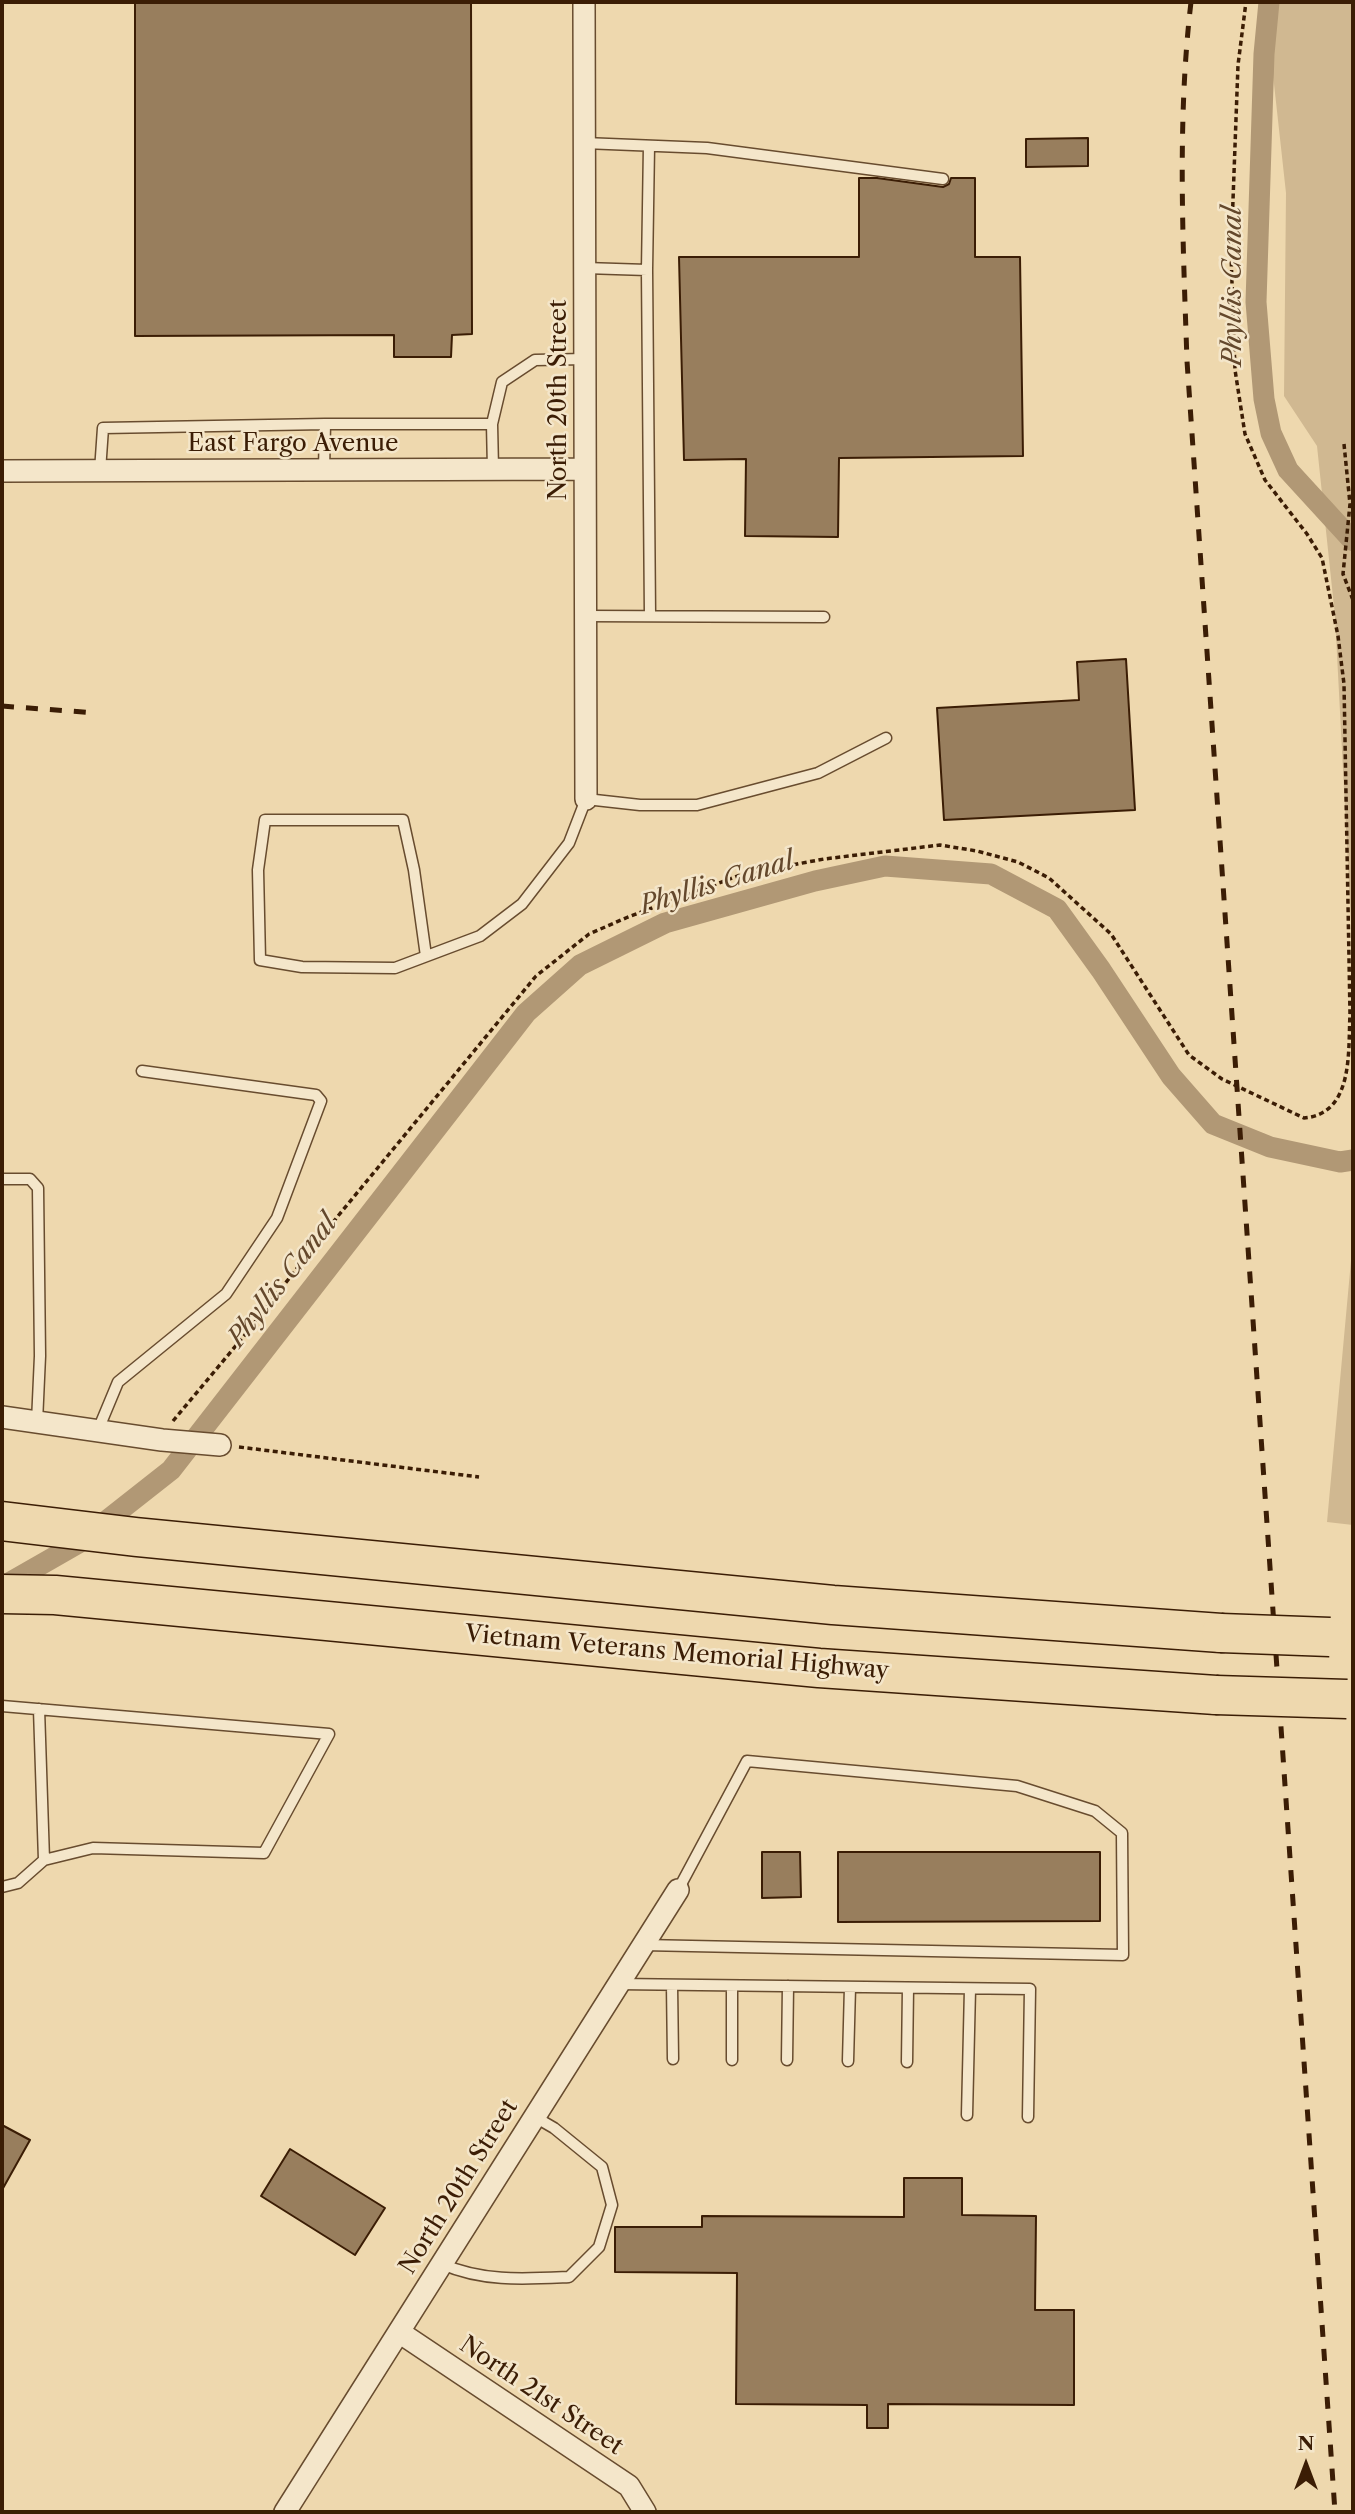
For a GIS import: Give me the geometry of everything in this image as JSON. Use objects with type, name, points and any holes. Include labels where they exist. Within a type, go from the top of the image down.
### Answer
[{"type":"highway","points":[[2,1495],[35,1516],[136,1537],[833,1605],[1221,1633],[1342,1637]]},
{"type":"highway","points":[[35,1516],[171,1517],[478,1570]]},
{"type":"highway","name":"Vietnam Veterans Memorial Highway","points":[[2,1594],[55,1595],[819,1668],[1216,1695],[1350,1699]]},
{"type":"street","name":"North 20th Street","points":[[584,2],[586,799]]},
{"type":"street","name":"East Fargo Avenue","points":[[2,471],[585,468]]},
{"type":"street","points":[[2,1417],[219,1445]]},
{"type":"street","name":"North 20th Street","points":[[285,2512],[678,1890]]},
{"type":"street","name":"North 21st Street","points":[[399,2332],[629,2486],[645,2512]]},
{"type":"lane","points":[[584,143],[707,148],[943,179]]},
{"type":"lane","points":[[649,146],[647,270],[650,616]]},
{"type":"lane","points":[[585,268],[647,270]]},
{"type":"lane","points":[[493,469],[492,424],[502,382],[535,360],[585,359]]},
{"type":"lane","points":[[324,470],[325,424]]},
{"type":"lane","points":[[100,471],[103,428],[492,424]]},
{"type":"lane","points":[[586,616],[824,617]]},
{"type":"lane","points":[[426,956],[414,870],[403,820],[265,820],[258,870],[260,960],[302,967],[395,968],[480,936],[522,904],[569,843],[586,799],[640,805],[697,804],[818,773],[886,738]]},
{"type":"lane","points":[[98,1430],[118,1382],[226,1294],[277,1218],[321,1101],[316,1095],[142,1071]]},
{"type":"lane","points":[[2,1179],[30,1179],[38,1188],[40,1356],[37,1422]]},
{"type":"lane","points":[[2,1706],[328,1734],[264,1853],[93,1848],[44,1860],[18,1883],[2,1887]]},
{"type":"lane","points":[[39,1709],[44,1860]]},
{"type":"lane","points":[[643,1945],[1123,1955],[1122,1833],[1095,1811],[1017,1786],[747,1761],[678,1890]]},
{"type":"lane","points":[[618,1984],[1030,1989],[1028,2117]]},
{"type":"lane","points":[[672,1985],[673,2059]]},
{"type":"lane","points":[[732,1986],[732,2060]]},
{"type":"lane","points":[[787,2060],[788,1986]]},
{"type":"lane","points":[[848,2062],[850,1987]]},
{"type":"lane","points":[[907,2062],[908,1988]]},
{"type":"lane","points":[[967,2115],[970,1989]]},
{"type":"lane","points":[[442,2264],[463,2273],[504,2279],[569,2277],[599,2248],[612,2205],[602,2167],[554,2128],[535,2117]]},
{"type":"path","points":[[160,1439],[338,1216],[536,976],[589,934],[743,874],[824,859],[940,845],[1017,862],[1049,878],[1111,933],[1189,1055],[1222,1079],[1304,1118],[1317,1117],[1341,1095],[1347,1068],[1350,1014],[1344,684],[1338,636],[1322,558],[1265,480],[1245,433],[1235,370],[1231,254],[1238,65],[1246,2]]},
{"type":"path","points":[[1344,444],[1350,505],[1343,574],[1353,600]]},
{"type":"path","points":[[219,1445],[479,1477]]},
{"type":"shaded area","points":[[1265,2],[1353,2],[1353,962],[1335,616],[1317,446],[1284,396],[1286,193]]},
{"type":"shaded area","points":[[1353,1239],[1353,1525],[1327,1522]]},
{"type":"building","points":[[135,2],[471,2],[472,334],[452,335],[451,357],[394,357],[394,335],[135,336]]},
{"type":"building","points":[[1088,138],[1088,166],[1026,167],[1026,139]]},
{"type":"building","points":[[859,178],[943,187],[949,184],[951,178],[975,178],[975,257],[1020,257],[1023,456],[839,458],[838,537],[745,536],[746,459],[684,460],[679,257],[859,257]]},
{"type":"building","points":[[1126,659],[1135,810],[944,820],[937,708],[1079,700],[1077,662]]},
{"type":"building","points":[[762,1852],[800,1852],[801,1897],[762,1898]]},
{"type":"building","points":[[838,1852],[1100,1852],[1100,1921],[838,1922]]},
{"type":"building","points":[[2,2125],[30,2140],[2,2190]]},
{"type":"building","points":[[290,2149],[385,2208],[355,2255],[261,2196]]},
{"type":"building","points":[[904,2178],[962,2178],[962,2215],[1036,2216],[1035,2310],[1074,2310],[1074,2405],[888,2404],[888,2428],[867,2428],[867,2405],[736,2404],[737,2273],[615,2272],[615,2227],[702,2227],[702,2216],[904,2217]]},
{"type":"waterway","name":"Phyllis Canal","points":[[1269,2],[1264,54],[1256,302],[1264,399],[1271,433],[1288,470],[1353,541]]},
{"type":"waterway","name":"Phyllis Canal","points":[[2,1587],[77,1544],[171,1470],[526,1013],[580,965],[665,923],[815,881],[885,866],[991,874],[1057,909],[1171,1076],[1213,1124],[1270,1147],[1340,1162],[1353,1160]]},
{"type":"railway","points":[[1191,2],[1183,136],[1187,361],[1335,2512]]},
{"type":"railway","points":[[2,706],[96,713]]}]
